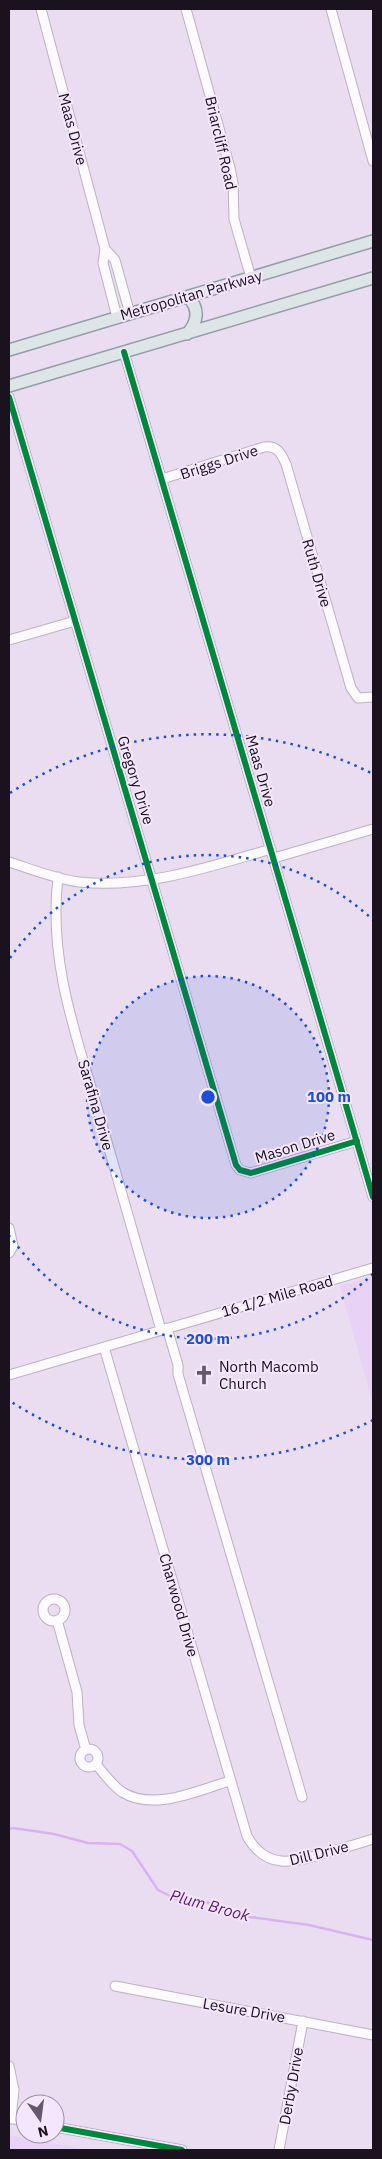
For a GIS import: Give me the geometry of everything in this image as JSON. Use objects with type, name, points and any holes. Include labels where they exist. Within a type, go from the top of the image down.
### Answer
[{"type":"main road","name":"Metropolitan Parkway","points":[[9,350],[373,241]]},
{"type":"main road","points":[[9,386],[373,278]]},
{"type":"main road","points":[[187,334],[195,323],[197,314],[195,305],[188,297]]},
{"type":"street","name":"Maas Drive","points":[[41,9],[105,249],[103,263],[117,317]]},
{"type":"street","name":"Briarcliff Road","points":[[186,9],[230,168],[233,183],[234,219],[251,278]]},
{"type":"street","points":[[331,9],[373,160]]},
{"type":"street","name":"Maas Drive","points":[[105,249],[115,260],[130,314]]},
{"type":"street","name":"Maas Drive","points":[[124,352],[373,1197]]},
{"type":"street","name":"Gregory Drive","points":[[9,397],[233,1159],[240,1170]]},
{"type":"street","name":"Briggs Drive","points":[[162,480],[264,447],[276,448]]},
{"type":"street","name":"Ruth Drive","points":[[276,448],[286,464],[350,688],[358,698],[373,697]]},
{"type":"street","points":[[9,640],[75,621]]},
{"type":"street","points":[[9,862],[77,882],[98,883],[151,879],[198,870],[373,829]]},
{"type":"street","name":"Sarafina Drive","points":[[58,877],[55,927],[65,996],[302,1797]]},
{"type":"street","name":"Mason Drive","points":[[240,1170],[251,1172],[260,1170],[357,1141]]},
{"type":"street","points":[[9,1228],[13,1246],[10,1253]]},
{"type":"street","name":"16 1/2 Mile Road","points":[[9,1375],[373,1268]]},
{"type":"street","name":"Charwood Drive","points":[[104,1347],[247,1836],[256,1850],[265,1857]]},
{"type":"street","points":[[57,1620],[77,1692],[79,1725],[86,1750]]},
{"type":"street","points":[[86,1750],[92,1750],[97,1753],[98,1759],[96,1764],[88,1767],[81,1762],[80,1756],[86,1750]]},
{"type":"street","points":[[96,1764],[109,1780],[124,1793],[137,1799],[151,1801],[169,1798],[230,1781]]},
{"type":"street","name":"Dill Drive","points":[[265,1857],[281,1862],[293,1862],[373,1839]]},
{"type":"street","name":"Lesure Drive","points":[[115,1986],[373,2035]]},
{"type":"street","name":"Derby Drive","points":[[279,2150],[302,2021]]},
{"type":"street","points":[[9,2066],[14,2090],[10,2119]]},
{"type":"street","points":[[65,2129],[182,2150]]},
{"type":"shaded area","points":[[373,1277],[373,1405],[340,1286]]},
{"type":"shaded area","points":[[9,2135],[15,2136],[15,2144],[58,2144],[90,2150],[9,2150]]},
{"type":"waterway","name":"Plum Brook","points":[[9,1829],[54,1834],[88,1843],[120,1844],[132,1851],[158,1890],[178,1900],[212,1903],[250,1917],[309,1925],[373,1940]]},
{"type":"cycle path","points":[[124,352],[373,1197]]},
{"type":"cycle path","points":[[9,397],[236,1165],[240,1170],[251,1173],[357,1141]]},
{"type":"cycle path","points":[[65,2129],[182,2150]]},
{"type":"place","name":"North Macomb Church","points":[[204,1375]]}]
